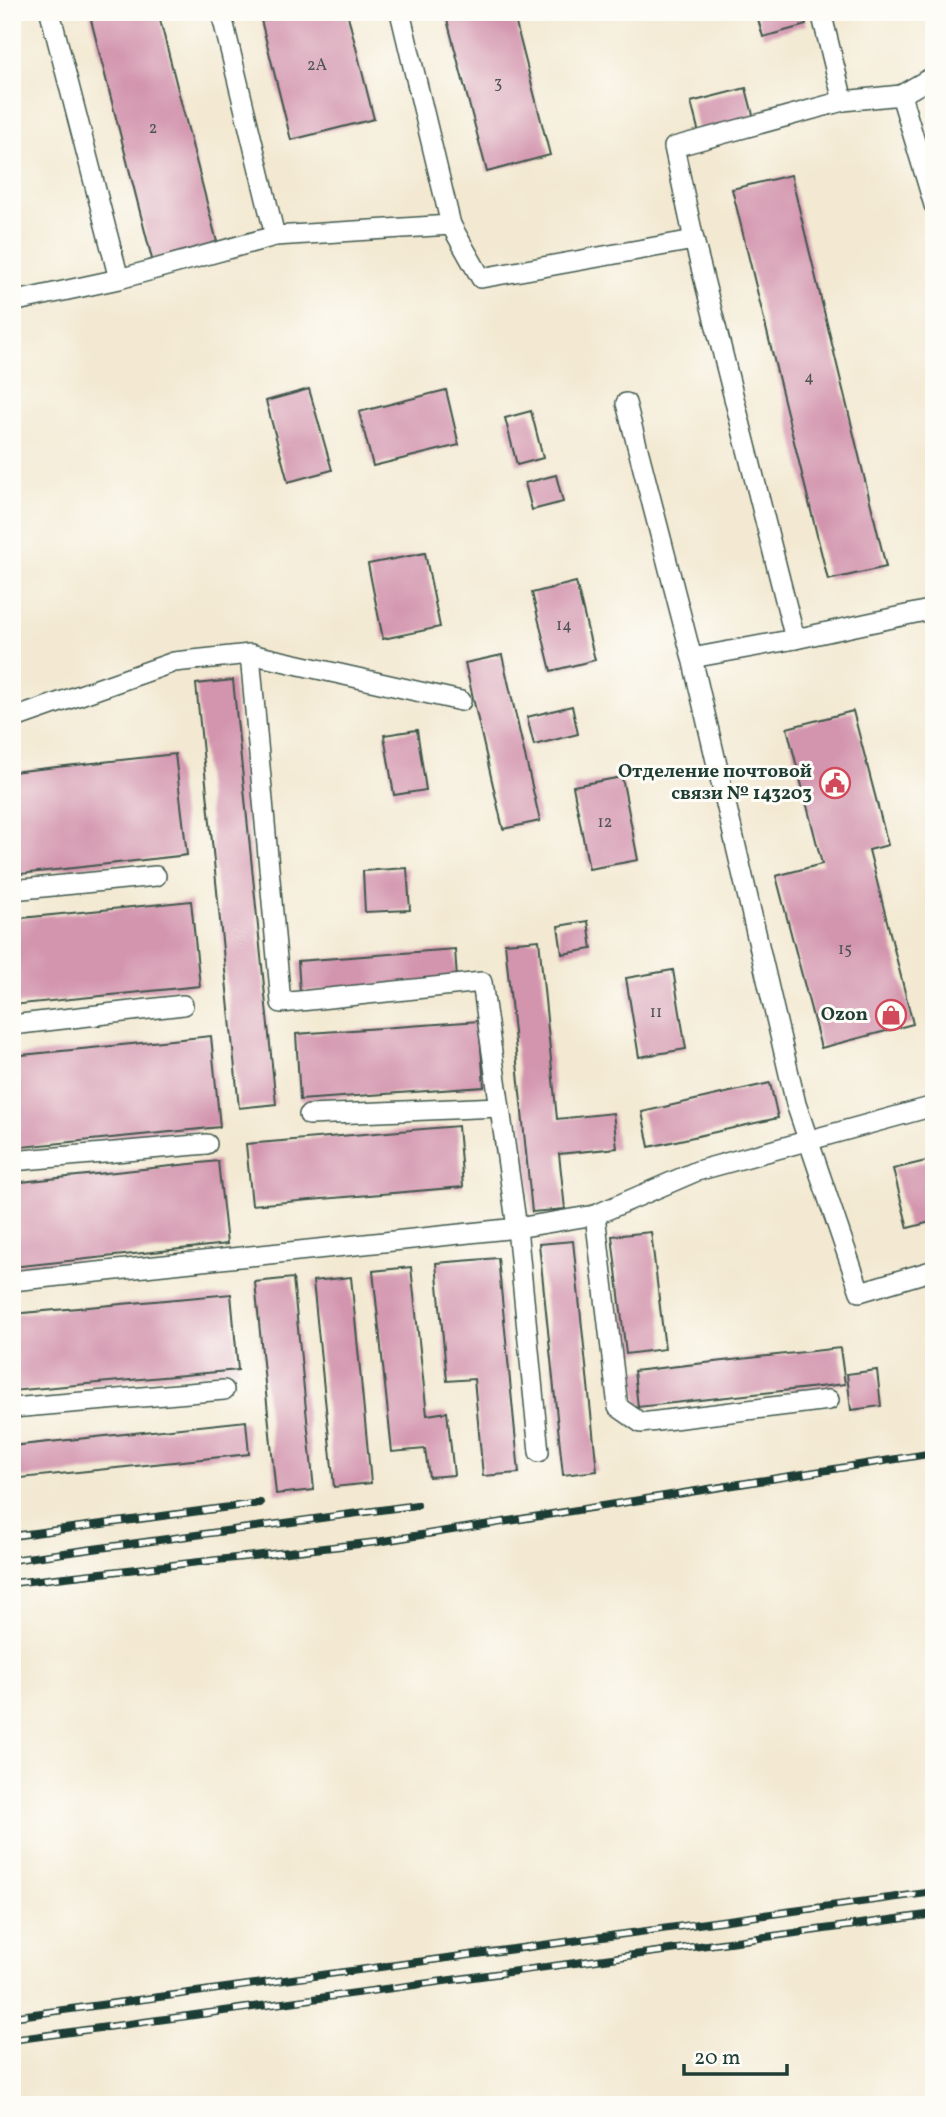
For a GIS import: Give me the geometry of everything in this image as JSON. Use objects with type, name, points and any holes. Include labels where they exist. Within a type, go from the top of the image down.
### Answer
[{"type":"lane","points":[[50,12],[119,279]]},
{"type":"lane","points":[[221,12],[275,236]]},
{"type":"lane","points":[[400,12],[451,225],[481,278],[694,240]]},
{"type":"lane","points":[[821,12],[843,101]]},
{"type":"lane","points":[[794,639],[694,240],[674,147],[843,101],[901,95],[934,76]]},
{"type":"lane","points":[[901,95],[934,205]]},
{"type":"lane","points":[[12,302],[119,279],[275,236],[451,225]]},
{"type":"lane","points":[[626,403],[692,657],[796,1104],[811,1141],[860,1292],[934,1270]]},
{"type":"lane","points":[[692,657],[794,639],[934,609]]},
{"type":"lane","points":[[250,653],[281,1003],[482,982],[517,1228],[539,1452]]},
{"type":"lane","points":[[12,719],[174,662],[250,653],[461,701]]},
{"type":"lane","points":[[12,890],[156,876]]},
{"type":"lane","points":[[12,1025],[183,1005]]},
{"type":"lane","points":[[12,1282],[517,1228],[595,1215],[697,1171],[934,1106]]},
{"type":"lane","points":[[309,1115],[499,1107]]},
{"type":"lane","points":[[12,1161],[207,1143]]},
{"type":"lane","points":[[595,1215],[618,1407],[641,1423],[829,1400]]},
{"type":"lane","points":[[12,1408],[225,1390]]},
{"type":"building","points":[[89,12],[158,12],[218,246],[153,263]]},
{"type":"building","points":[[259,12],[347,12],[374,119],[291,140]]},
{"type":"building","points":[[445,12],[513,12],[550,155],[487,172]]},
{"type":"building","points":[[756,12],[802,12],[806,25],[763,37]]},
{"type":"building","points":[[746,88],[754,119],[699,133],[691,102]]},
{"type":"building","points":[[791,175],[886,567],[828,580],[732,189]]},
{"type":"building","points":[[309,389],[332,470],[288,482],[266,401]]},
{"type":"building","points":[[446,390],[459,445],[373,466],[359,412]]},
{"type":"building","points":[[531,411],[543,458],[517,465],[505,418]]},
{"type":"building","points":[[556,475],[563,502],[532,510],[525,483]]},
{"type":"building","points":[[425,553],[440,627],[383,639],[368,564]]},
{"type":"building","points":[[576,582],[595,660],[551,671],[532,593]]},
{"type":"building","points":[[502,655],[540,821],[503,829],[465,663]]},
{"type":"building","points":[[233,680],[276,1104],[239,1108],[196,684]]},
{"type":"building","points":[[572,706],[578,734],[534,745],[527,717]]},
{"type":"building","points":[[853,711],[888,845],[869,850],[913,1024],[821,1048],[776,876],[822,864],[787,728]]},
{"type":"building","points":[[417,730],[426,790],[394,795],[384,735]]},
{"type":"building","points":[[175,754],[187,855],[12,875],[12,772]]},
{"type":"building","points":[[622,777],[638,860],[589,869],[573,786]]},
{"type":"building","points":[[407,868],[410,910],[365,912],[363,871]]},
{"type":"building","points":[[191,901],[200,986],[12,1005],[12,919]]},
{"type":"building","points":[[588,921],[592,949],[562,954],[558,926]]},
{"type":"building","points":[[539,940],[557,1119],[613,1113],[617,1148],[559,1154],[565,1209],[532,1212],[505,943]]},
{"type":"building","points":[[455,949],[457,979],[300,992],[298,961]]},
{"type":"building","points":[[673,970],[686,1049],[639,1057],[626,978]]},
{"type":"building","points":[[479,1021],[484,1087],[300,1100],[296,1034]]},
{"type":"building","points":[[211,1036],[220,1127],[12,1148],[12,1056]]},
{"type":"building","points":[[770,1083],[778,1118],[649,1147],[642,1112]]},
{"type":"building","points":[[458,1126],[463,1187],[252,1205],[246,1144]]},
{"type":"building","points":[[934,1159],[934,1221],[908,1228],[893,1169]]},
{"type":"building","points":[[218,1161],[227,1244],[12,1267],[12,1183]]},
{"type":"building","points":[[651,1232],[665,1349],[626,1354],[612,1236]]},
{"type":"building","points":[[573,1241],[597,1471],[563,1475],[539,1244]]},
{"type":"building","points":[[498,1258],[519,1473],[483,1476],[474,1379],[447,1381],[436,1263]]},
{"type":"building","points":[[411,1267],[427,1415],[447,1412],[454,1475],[429,1477],[425,1449],[392,1452],[373,1271]]},
{"type":"building","points":[[351,1277],[371,1483],[334,1487],[313,1281]]},
{"type":"building","points":[[293,1278],[314,1490],[276,1494],[255,1282]]},
{"type":"building","points":[[231,1294],[238,1370],[12,1391],[12,1314]]},
{"type":"building","points":[[840,1348],[845,1384],[638,1407],[634,1371]]},
{"type":"building","points":[[877,1370],[881,1406],[851,1410],[847,1374]]},
{"type":"building","points":[[246,1421],[249,1454],[12,1479],[12,1446]]},
{"type":"railway","points":[[12,1583],[377,1542],[934,1453]]},
{"type":"railway","points":[[12,1536],[260,1503]]},
{"type":"railway","points":[[12,1560],[417,1505]]},
{"type":"railway","points":[[12,2017],[934,1892]]},
{"type":"railway","points":[[12,2040],[934,1914]]},
{"type":"place","name":"Отделение почтовой связи № 143203","points":[[835,783]]},
{"type":"place","name":"Ozon","points":[[891,1015]]}]
